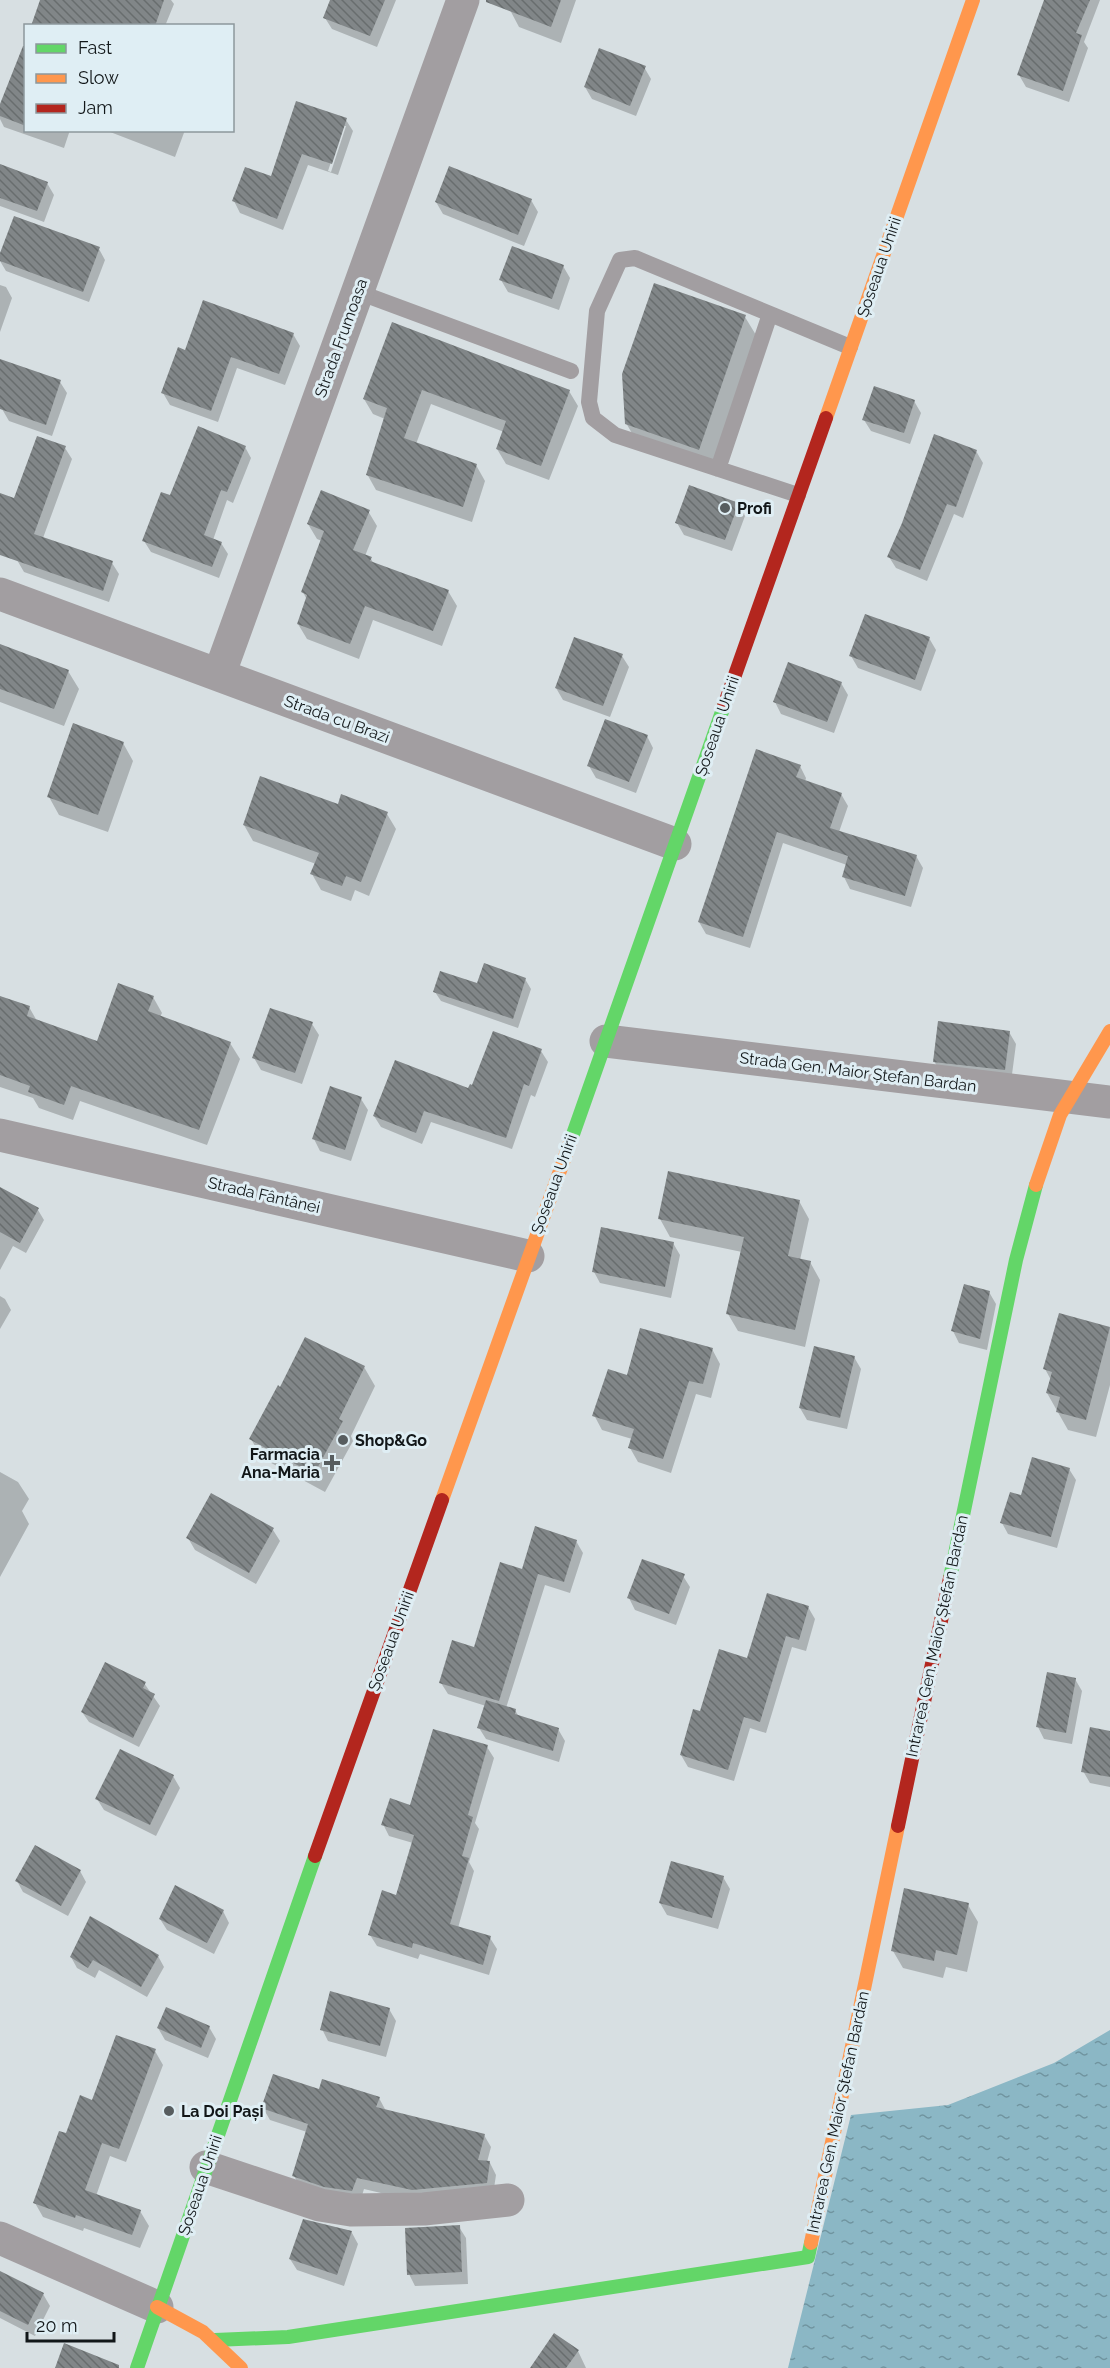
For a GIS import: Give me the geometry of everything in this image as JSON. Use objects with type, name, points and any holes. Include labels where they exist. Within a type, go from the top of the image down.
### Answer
[{"type":"main road","name":"Șoseaua Unirii","points":[[137,2368],[206,2167],[973,0]]},
{"type":"main road","name":"Intrarea Gen. Maior Ștefan Bardan","points":[[215,2340],[288,2337],[808,2257],[1016,1260],[1052,1136],[1068,1098],[1102,1048],[1110,1031]]},
{"type":"main road","points":[[157,2307],[184,2318],[215,2340],[241,2368]]},
{"type":"street","name":"Strada Frumoasa","points":[[219,675],[463,0]]},
{"type":"street","name":"Strada cu Brazi","points":[[0,594],[675,844]]},
{"type":"street","name":"Strada Gen. Maior Ștefan Bardan","points":[[606,1041],[1110,1102]]},
{"type":"street","name":"Strada Fântânei","points":[[0,1135],[528,1256]]},
{"type":"street","points":[[206,2167],[320,2205],[351,2211],[424,2209],[508,2200]]},
{"type":"street","points":[[0,2238],[157,2307]]},
{"type":"lane","points":[[798,495],[615,435],[593,418],[589,402],[597,310],[620,260],[635,258],[850,347]]},
{"type":"lane","points":[[358,292],[571,370]]},
{"type":"lane","points":[[718,469],[770,314]]},
{"type":"water","points":[[1110,2030],[1110,2368],[788,2368],[851,2115],[948,2105],[1054,2063]]},
{"type":"building","points":[[40,0],[164,0],[156,24],[32,24]]},
{"type":"building","points":[[330,0],[385,0],[370,36],[323,18]]},
{"type":"building","points":[[486,0],[561,0],[551,27],[486,2]]},
{"type":"building","points":[[1044,0],[1090,0],[1076,33],[1082,35],[1063,91],[1017,75]]},
{"type":"building","points":[[24,46],[24,125],[0,116],[0,104]]},
{"type":"building","points":[[599,48],[646,66],[630,106],[584,87]]},
{"type":"building","points":[[296,101],[347,118],[332,164],[302,154],[277,219],[232,201],[245,167],[271,176]]},
{"type":"building","points":[[0,164],[48,182],[37,211],[0,198]]},
{"type":"building","points":[[449,166],[532,199],[518,235],[435,202]]},
{"type":"building","points":[[14,216],[100,247],[83,292],[0,261],[0,253]]},
{"type":"building","points":[[512,246],[564,265],[552,299],[499,280]]},
{"type":"building","points":[[654,283],[746,315],[699,450],[625,424],[622,374]]},
{"type":"building","points":[[203,300],[294,333],[279,374],[231,357],[211,411],[161,393],[178,347],[185,350]]},
{"type":"building","points":[[392,322],[570,390],[541,466],[496,449],[506,421],[422,390],[404,438],[477,464],[463,507],[366,475],[387,408],[363,399]]},
{"type":"building","points":[[0,359],[61,380],[46,425],[0,409]]},
{"type":"building","points":[[874,386],[915,400],[904,433],[862,420]]},
{"type":"building","points":[[198,426],[246,446],[227,492],[221,490],[204,535],[222,542],[212,567],[142,541],[161,492],[170,495]]},
{"type":"building","points":[[934,434],[977,450],[956,507],[947,504],[920,570],[887,557],[902,523]]},
{"type":"building","points":[[37,436],[66,446],[34,534],[113,561],[103,591],[0,555],[0,493],[14,498]]},
{"type":"building","points":[[689,485],[739,503],[725,540],[675,523]]},
{"type":"building","points":[[321,490],[370,510],[353,550],[372,557],[370,561],[449,590],[433,631],[365,606],[350,644],[297,624],[307,595],[301,592],[324,531],[307,524]]},
{"type":"building","points":[[865,614],[930,637],[915,680],[849,656]]},
{"type":"building","points":[[574,637],[623,654],[603,706],[555,688]]},
{"type":"building","points":[[0,644],[69,670],[54,709],[0,689]]},
{"type":"building","points":[[788,662],[842,682],[827,722],[773,702]]},
{"type":"building","points":[[605,719],[648,735],[629,782],[587,766]]},
{"type":"building","points":[[73,723],[124,742],[98,815],[47,797]]},
{"type":"building","points":[[756,749],[801,765],[796,777],[842,793],[830,828],[917,855],[905,896],[842,877],[848,856],[777,832],[743,937],[698,922]]},
{"type":"building","points":[[260,776],[338,804],[341,794],[388,812],[361,882],[346,876],[342,886],[310,874],[319,853],[243,825]]},
{"type":"building","points":[[484,963],[526,978],[513,1019],[433,992],[440,971],[477,983]]},
{"type":"building","points":[[118,983],[154,996],[148,1011],[231,1042],[199,1130],[71,1086],[64,1105],[28,1092],[30,1086],[0,1075],[0,996],[30,1006],[27,1016],[97,1041]]},
{"type":"building","points":[[270,1008],[313,1022],[295,1073],[252,1058]]},
{"type":"building","points":[[938,1021],[1010,1031],[1005,1070],[933,1062]]},
{"type":"building","points":[[493,1031],[542,1049],[529,1086],[524,1084],[506,1138],[424,1111],[416,1133],[373,1116],[395,1060],[468,1088],[470,1084],[472,1085]]},
{"type":"building","points":[[330,1086],[362,1097],[345,1150],[312,1139]]},
{"type":"building","points":[[668,1171],[800,1200],[788,1256],[811,1261],[795,1330],[726,1314],[744,1237],[658,1219]]},
{"type":"building","points":[[0,1187],[39,1208],[20,1243],[0,1232]]},
{"type":"building","points":[[601,1227],[674,1242],[665,1287],[592,1272]]},
{"type":"building","points":[[964,1284],[990,1291],[980,1339],[951,1331]]},
{"type":"building","points":[[1059,1313],[1110,1327],[1086,1420],[1056,1412],[1060,1397],[1046,1393],[1052,1372],[1043,1369]]},
{"type":"building","points":[[640,1328],[713,1348],[703,1384],[689,1381],[663,1459],[628,1448],[634,1429],[592,1416],[608,1369],[627,1375]]},
{"type":"building","points":[[305,1337],[365,1366],[339,1419],[343,1421],[314,1474],[249,1439],[278,1385],[280,1387]]},
{"type":"building","points":[[814,1346],[855,1356],[840,1418],[799,1408]]},
{"type":"building","points":[[1032,1457],[1070,1468],[1051,1537],[1000,1523],[1010,1492],[1021,1495]]},
{"type":"building","points":[[211,1493],[274,1528],[249,1573],[186,1538]]},
{"type":"building","points":[[535,1526],[577,1540],[564,1582],[522,1569]]},
{"type":"building","points":[[642,1559],[685,1574],[669,1614],[627,1598]]},
{"type":"building","points":[[500,1562],[538,1574],[499,1701],[439,1683],[452,1640],[474,1647]]},
{"type":"building","points":[[767,1593],[809,1606],[799,1640],[786,1636],[760,1722],[744,1717],[728,1770],[680,1755],[693,1709],[700,1711],[719,1649],[747,1658]]},
{"type":"building","points":[[105,1662],[146,1682],[143,1688],[155,1694],[133,1738],[81,1712]]},
{"type":"building","points":[[1047,1672],[1076,1678],[1066,1733],[1036,1727]]},
{"type":"building","points":[[486,1700],[516,1709],[515,1714],[559,1728],[553,1751],[477,1728]]},
{"type":"building","points":[[1090,1727],[1110,1731],[1110,1777],[1081,1772]]},
{"type":"building","points":[[433,1729],[488,1745],[468,1815],[473,1817],[462,1856],[469,1858],[450,1924],[491,1936],[483,1965],[413,1943],[412,1948],[368,1935],[382,1890],[396,1895],[414,1835],[381,1825],[390,1798],[410,1805]]},
{"type":"building","points":[[120,1749],[174,1775],[150,1825],[95,1799]]},
{"type":"building","points":[[35,1845],[81,1870],[61,1906],[15,1881]]},
{"type":"building","points":[[671,1861],[724,1876],[712,1918],[659,1903]]},
{"type":"building","points":[[175,1885],[224,1910],[207,1943],[159,1919]]},
{"type":"building","points":[[904,1888],[969,1903],[957,1955],[936,1950],[934,1961],[891,1951]]},
{"type":"building","points":[[90,1916],[159,1955],[141,1987],[93,1960],[88,1968],[70,1957]]},
{"type":"building","points":[[330,1991],[390,2008],[380,2046],[320,2030]]},
{"type":"building","points":[[166,2007],[210,2026],[201,2048],[157,2028]]},
{"type":"building","points":[[116,2035],[156,2049],[119,2149],[102,2143],[85,2190],[141,2210],[132,2235],[76,2215],[75,2218],[33,2203],[59,2131],[66,2133],[80,2095],[92,2100]]},
{"type":"building","points":[[273,2074],[319,2089],[322,2079],[380,2097],[376,2107],[485,2134],[478,2160],[490,2161],[487,2183],[412,2190],[357,2178],[352,2191],[324,2187],[292,2176],[308,2124],[261,2108]]},
{"type":"building","points":[[303,2219],[352,2231],[337,2275],[289,2259]]},
{"type":"building","points":[[460,2225],[462,2272],[407,2275],[405,2228]]},
{"type":"building","points":[[0,2271],[44,2293],[28,2325],[0,2311]]},
{"type":"building","points":[[554,2333],[579,2350],[566,2368],[530,2368]]},
{"type":"building","points":[[64,2343],[119,2365],[119,2368],[55,2368]]},
{"type":"traffic: fast","points":[[571,1140],[724,706]]},
{"type":"traffic: fast","points":[[950,1578],[1016,1260],[1036,1185]]},
{"type":"traffic: fast","points":[[137,2368],[315,1856]]},
{"type":"traffic: fast","points":[[215,2340],[288,2337],[808,2257],[811,2243]]},
{"type":"traffic: slow","points":[[826,418],[973,0]]},
{"type":"traffic: slow","points":[[1036,1185],[1060,1115],[1110,1031]]},
{"type":"traffic: slow","points":[[442,1500],[571,1140]]},
{"type":"traffic: slow","points":[[811,2243],[898,1826]]},
{"type":"traffic: slow","points":[[157,2307],[203,2332],[241,2368]]},
{"type":"traffic: jam","points":[[724,706],[826,418]]},
{"type":"traffic: jam","points":[[315,1856],[442,1500]]},
{"type":"traffic: jam","points":[[898,1826],[950,1578]]},
{"type":"place","name":"Profi","points":[[725,508]]},
{"type":"place","name":"Shop&Go","points":[[343,1440]]},
{"type":"place","name":"Farmacia Ana-Maria","points":[[332,1463]]},
{"type":"place","name":"La Doi Pași","points":[[169,2111]]}]
